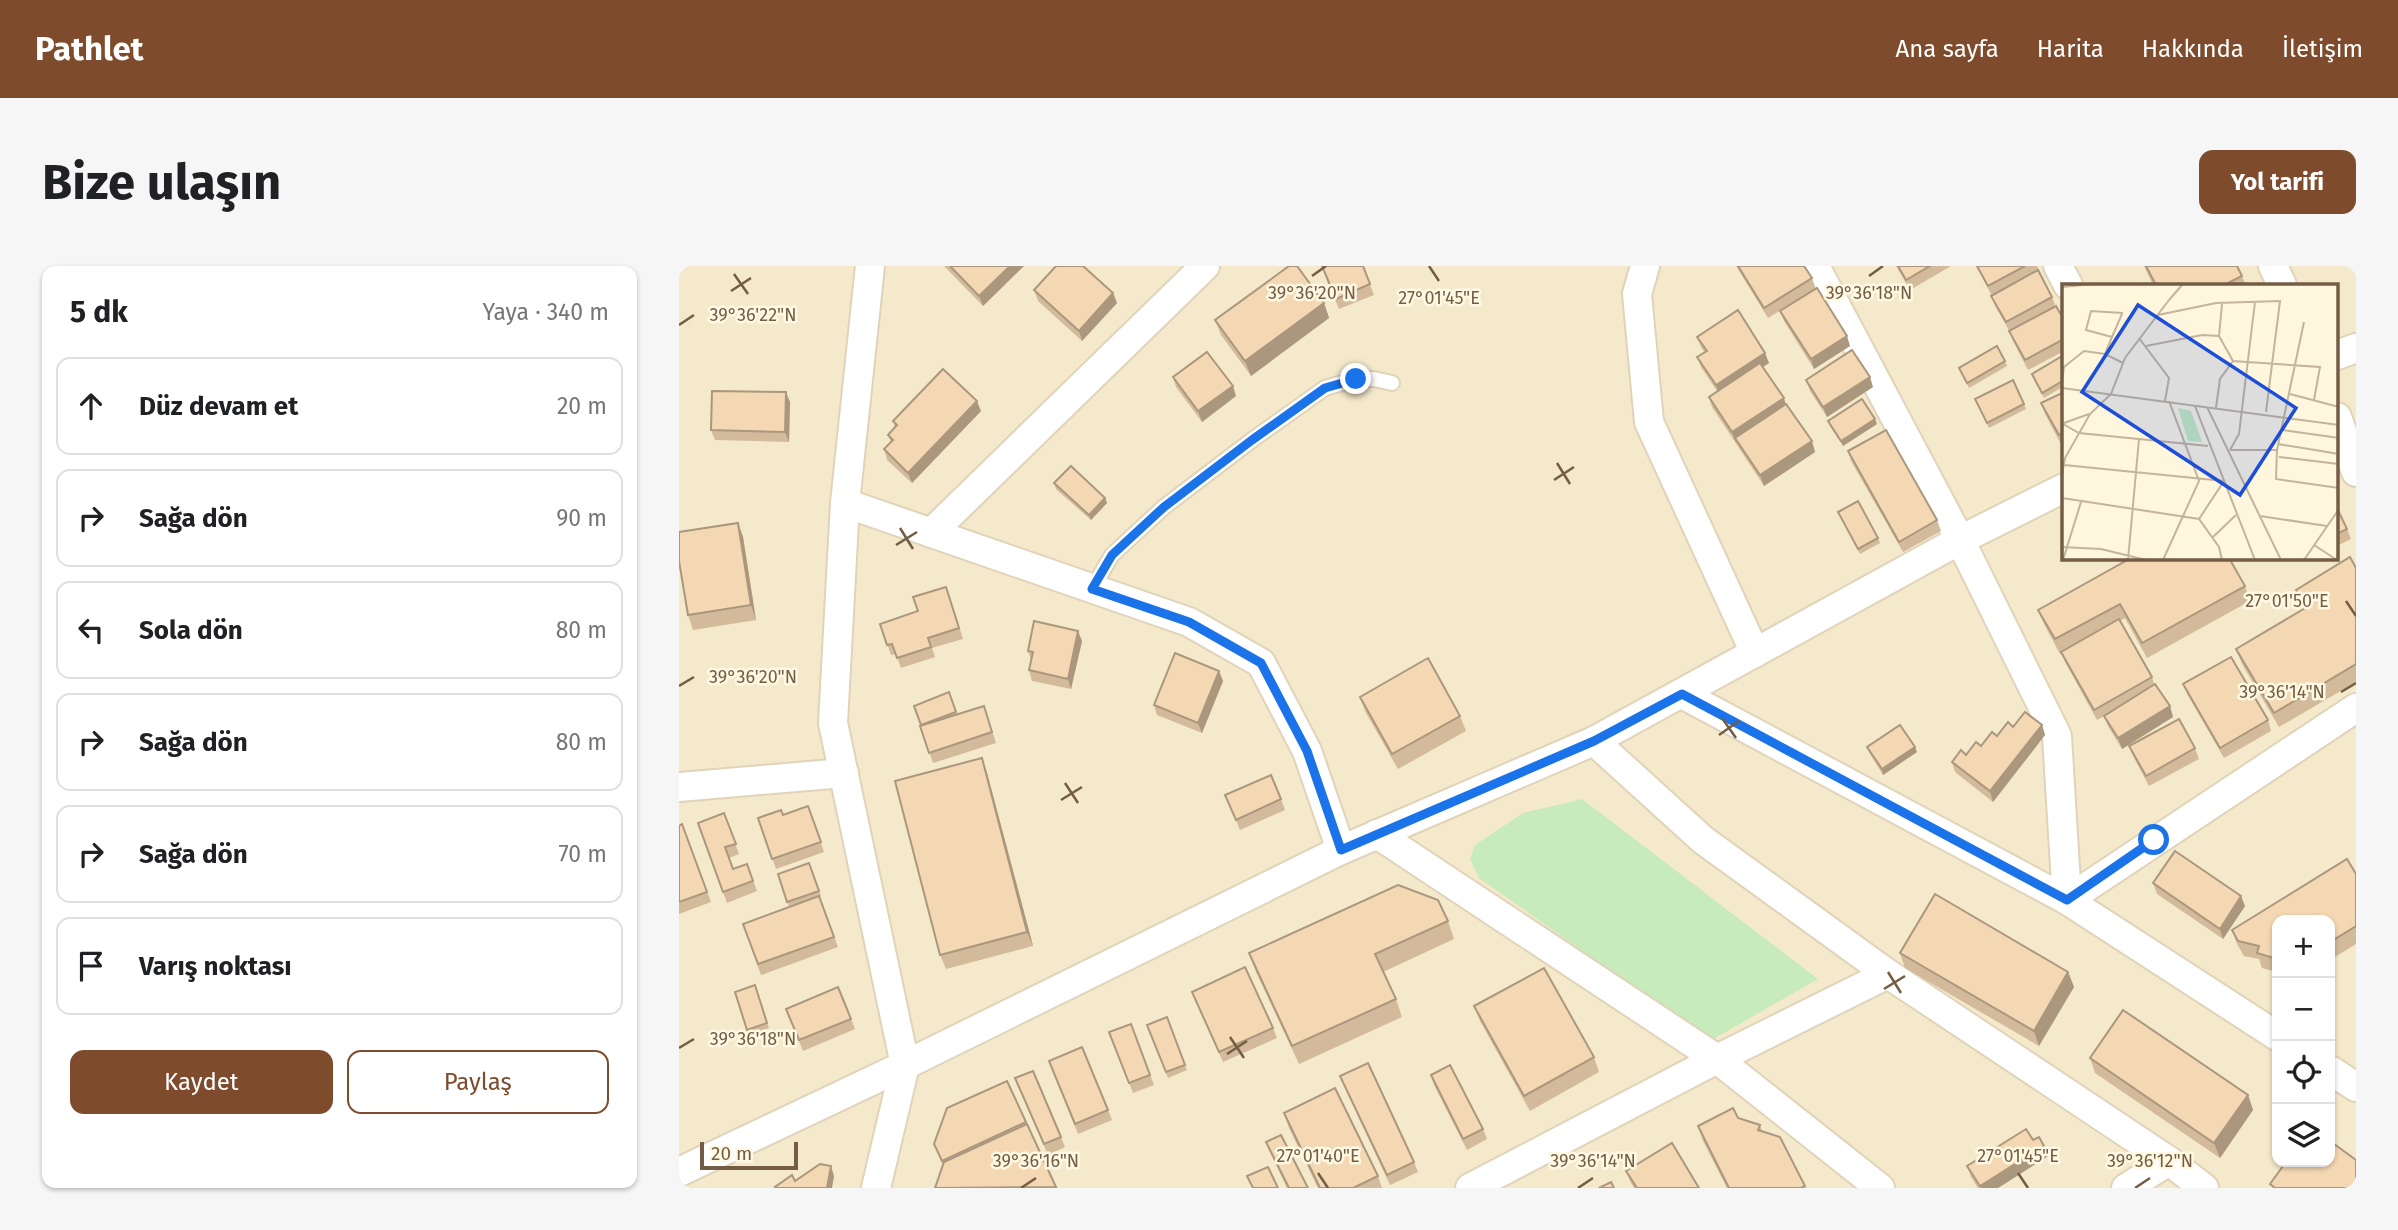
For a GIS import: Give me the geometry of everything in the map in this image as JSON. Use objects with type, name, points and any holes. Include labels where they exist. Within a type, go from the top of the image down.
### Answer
[{"type":"street","points":[[870,266],[845,503],[833,723],[905,1065],[876,1188]]},
{"type":"street","points":[[931,533],[1205,266]]},
{"type":"street","points":[[1645,266],[1637,295],[1649,422],[1755,653]]},
{"type":"street","points":[[1815,266],[1960,540],[2057,736],[2067,900]]},
{"type":"street","points":[[2059,266],[2068,284]]},
{"type":"street","points":[[2273,266],[2281,284]]},
{"type":"street","points":[[2339,354],[2356,348]]},
{"type":"street","points":[[2339,423],[2356,472]]},
{"type":"street","points":[[679,1172],[905,1065],[1341,850],[1594,741],[1960,540],[2062,489]]},
{"type":"street","points":[[845,503],[1189,622],[1261,663],[1307,751],[1341,850]]},
{"type":"street","points":[[1682,694],[2067,900],[2272,1034]]},
{"type":"street","points":[[2067,900],[2356,708]]},
{"type":"street","points":[[1594,741],[1703,840],[2169,1174],[2204,1188]]},
{"type":"street","points":[[679,787],[844,773]]},
{"type":"street","points":[[1377,834],[1717,1059],[1880,1188]]},
{"type":"street","points":[[1470,1188],[1717,1059],[1888,974]]},
{"type":"street","points":[[2335,1073],[2356,1087]]},
{"type":"street","points":[[2126,1188],[2169,1174]]},
{"type":"lane","points":[[1092,589],[1112,555],[1164,507],[1325,388],[1356,379],[1392,383]]},
{"type":"shaded area","points":[[679,266],[2356,266],[2356,1188],[679,1188]]},
{"type":"green space","points":[[1582,799],[1818,979],[1710,1041],[1479,878],[1470,859],[1475,845],[1523,813]]},
{"type":"building","points":[[950,266],[1010,266],[979,296]]},
{"type":"building","points":[[1056,266],[1083,266],[1113,293],[1079,331],[1034,290]]},
{"type":"building","points":[[1289,266],[1297,266],[1324,303],[1245,361],[1215,320]]},
{"type":"building","points":[[1322,266],[1363,266],[1370,284],[1336,299]]},
{"type":"building","points":[[1738,266],[1804,266],[1812,278],[1764,308]]},
{"type":"building","points":[[1898,266],[1930,266],[1906,280]]},
{"type":"building","points":[[1977,266],[2025,266],[1988,286]]},
{"type":"building","points":[[2146,266],[2237,266],[2242,276],[2226,284],[2155,284]]},
{"type":"building","points":[[2038,270],[2052,297],[2006,322],[1991,296]]},
{"type":"building","points":[[1817,288],[1847,336],[1811,359],[1780,311]]},
{"type":"building","points":[[2056,306],[2062,316],[2062,340],[2025,360],[2009,331]]},
{"type":"building","points":[[1738,310],[1765,353],[1716,385],[1697,357],[1707,351],[1697,337]]},
{"type":"building","points":[[1997,346],[2005,361],[1967,383],[1959,368]]},
{"type":"building","points":[[1852,350],[1870,377],[1823,407],[1806,380]]},
{"type":"building","points":[[1207,352],[1233,386],[1198,411],[1173,377]]},
{"type":"building","points":[[2062,356],[2062,381],[2042,393],[2032,374]]},
{"type":"building","points":[[1760,363],[1784,398],[1732,432],[1709,397]]},
{"type":"building","points":[[943,369],[977,401],[908,473],[884,449],[893,440],[888,435],[897,425],[893,421]]},
{"type":"building","points":[[2013,380],[2024,404],[1987,423],[1975,399]]},
{"type":"building","points":[[712,391],[786,392],[785,432],[711,430]]},
{"type":"building","points":[[2062,393],[2062,434],[2059,435],[2041,403]]},
{"type":"building","points":[[1862,399],[1875,419],[1841,441],[1828,421]]},
{"type":"building","points":[[1786,404],[1812,441],[1760,475],[1735,438]]},
{"type":"building","points":[[1886,430],[1937,520],[1899,542],[1848,451]]},
{"type":"building","points":[[1071,466],[1105,498],[1089,515],[1054,483]]},
{"type":"building","points":[[1858,501],[1878,538],[1858,549],[1838,512]]},
{"type":"building","points":[[2339,512],[2347,529],[2339,533]]},
{"type":"building","points":[[738,523],[751,605],[688,615],[679,561],[679,532]]},
{"type":"building","points":[[2350,557],[2356,568],[2356,664],[2274,713],[2236,649],[2307,607],[2296,590]]},
{"type":"building","points":[[2127,560],[2230,560],[2245,586],[2142,643],[2120,604],[2055,639],[2038,610]]},
{"type":"building","points":[[946,587],[959,628],[928,638],[931,647],[897,658],[892,644],[887,645],[880,624],[918,611],[913,597]]},
{"type":"building","points":[[2119,619],[2152,677],[2094,710],[2061,652]]},
{"type":"building","points":[[1034,621],[1078,631],[1068,679],[1029,670],[1033,652],[1028,651]]},
{"type":"building","points":[[1175,653],[1219,671],[1198,723],[1154,705]]},
{"type":"building","points":[[2231,657],[2268,720],[2220,748],[2183,684]]},
{"type":"building","points":[[1428,658],[1460,716],[1392,754],[1360,697]]},
{"type":"building","points":[[2155,684],[2170,706],[2118,738],[2104,716]]},
{"type":"building","points":[[949,692],[956,712],[921,725],[914,706]]},
{"type":"building","points":[[984,706],[992,732],[929,753],[920,726]]},
{"type":"building","points":[[2025,712],[2042,725],[1990,791],[1952,762],[1961,750],[1966,755],[1976,742],[1981,746],[1992,732],[1997,736],[2008,722],[2013,727]]},
{"type":"building","points":[[2179,719],[2195,748],[2146,776],[2129,746]]},
{"type":"building","points":[[1900,725],[1915,747],[1882,769],[1867,747]]},
{"type":"building","points":[[982,758],[1027,932],[940,955],[895,781]]},
{"type":"building","points":[[1271,775],[1281,799],[1236,820],[1225,795]]},
{"type":"building","points":[[808,806],[821,842],[772,859],[758,818],[781,810],[783,815]]},
{"type":"building","points":[[724,813],[736,844],[725,847],[733,869],[747,864],[753,881],[723,892],[698,823]]},
{"type":"building","points":[[682,824],[707,892],[679,902],[679,826]]},
{"type":"building","points":[[2175,851],[2241,896],[2220,929],[2153,883]]},
{"type":"building","points":[[2347,859],[2356,874],[2356,926],[2335,939],[2335,915],[2272,915],[2272,958],[2257,953],[2259,946],[2238,941],[2232,930]]},
{"type":"building","points":[[809,863],[819,891],[787,902],[778,874]]},
{"type":"building","points":[[1398,885],[1438,900],[1448,921],[1375,954],[1396,999],[1292,1046],[1249,953]]},
{"type":"building","points":[[1935,894],[2068,972],[2034,1031],[1900,953]]},
{"type":"building","points":[[819,896],[834,937],[758,964],[743,924]]},
{"type":"building","points":[[1245,967],[1273,1028],[1219,1052],[1192,992]]},
{"type":"building","points":[[1544,968],[1594,1057],[1524,1096],[1474,1006]]},
{"type":"building","points":[[755,985],[767,1023],[747,1030],[735,992]]},
{"type":"building","points":[[838,987],[851,1019],[799,1040],[786,1009]]},
{"type":"building","points":[[2123,1010],[2248,1095],[2214,1143],[2090,1058]]},
{"type":"building","points":[[1167,1017],[1185,1065],[1166,1072],[1147,1025]]},
{"type":"building","points":[[1131,1024],[1150,1075],[1129,1083],[1109,1032]]},
{"type":"building","points":[[1082,1047],[1108,1110],[1075,1124],[1049,1061]]},
{"type":"building","points":[[1368,1063],[1414,1162],[1387,1175],[1340,1076]]},
{"type":"building","points":[[1450,1065],[1483,1129],[1463,1139],[1431,1075]]},
{"type":"building","points":[[1033,1071],[1061,1137],[1044,1144],[1015,1078]]},
{"type":"building","points":[[1007,1081],[1026,1122],[942,1161],[934,1144],[947,1108]]},
{"type":"building","points":[[1335,1088],[1378,1176],[1353,1188],[1320,1188],[1284,1113]]},
{"type":"building","points":[[1733,1108],[1738,1118],[1760,1125],[1758,1130],[1780,1137],[1805,1186],[1729,1188],[1698,1126]]},
{"type":"building","points":[[1027,1124],[1056,1187],[935,1188],[944,1162]]},
{"type":"building","points":[[2026,1129],[2033,1140],[2039,1137],[2044,1146],[1980,1186],[1967,1166]]},
{"type":"building","points":[[1281,1135],[1308,1188],[1289,1188],[1266,1142]]},
{"type":"building","points":[[1672,1143],[1699,1188],[1637,1188],[1626,1171]]},
{"type":"building","points":[[2335,1145],[2356,1160],[2356,1188],[2275,1188],[2270,1184],[2282,1167],[2335,1167]]},
{"type":"building","points":[[820,1164],[831,1166],[827,1188],[775,1187],[792,1175],[795,1181]]},
{"type":"building","points":[[1268,1167],[1278,1188],[1253,1188],[1247,1176]]},
{"type":"building","points":[[1611,1182],[1614,1188],[1599,1188]]},
{"type":"route","points":[[1356,379],[1325,388],[1164,507],[1112,555],[1092,589],[1189,622],[1261,663],[1307,751],[1341,850],[1594,741],[1682,694],[2067,900],[2154,840]]}]
